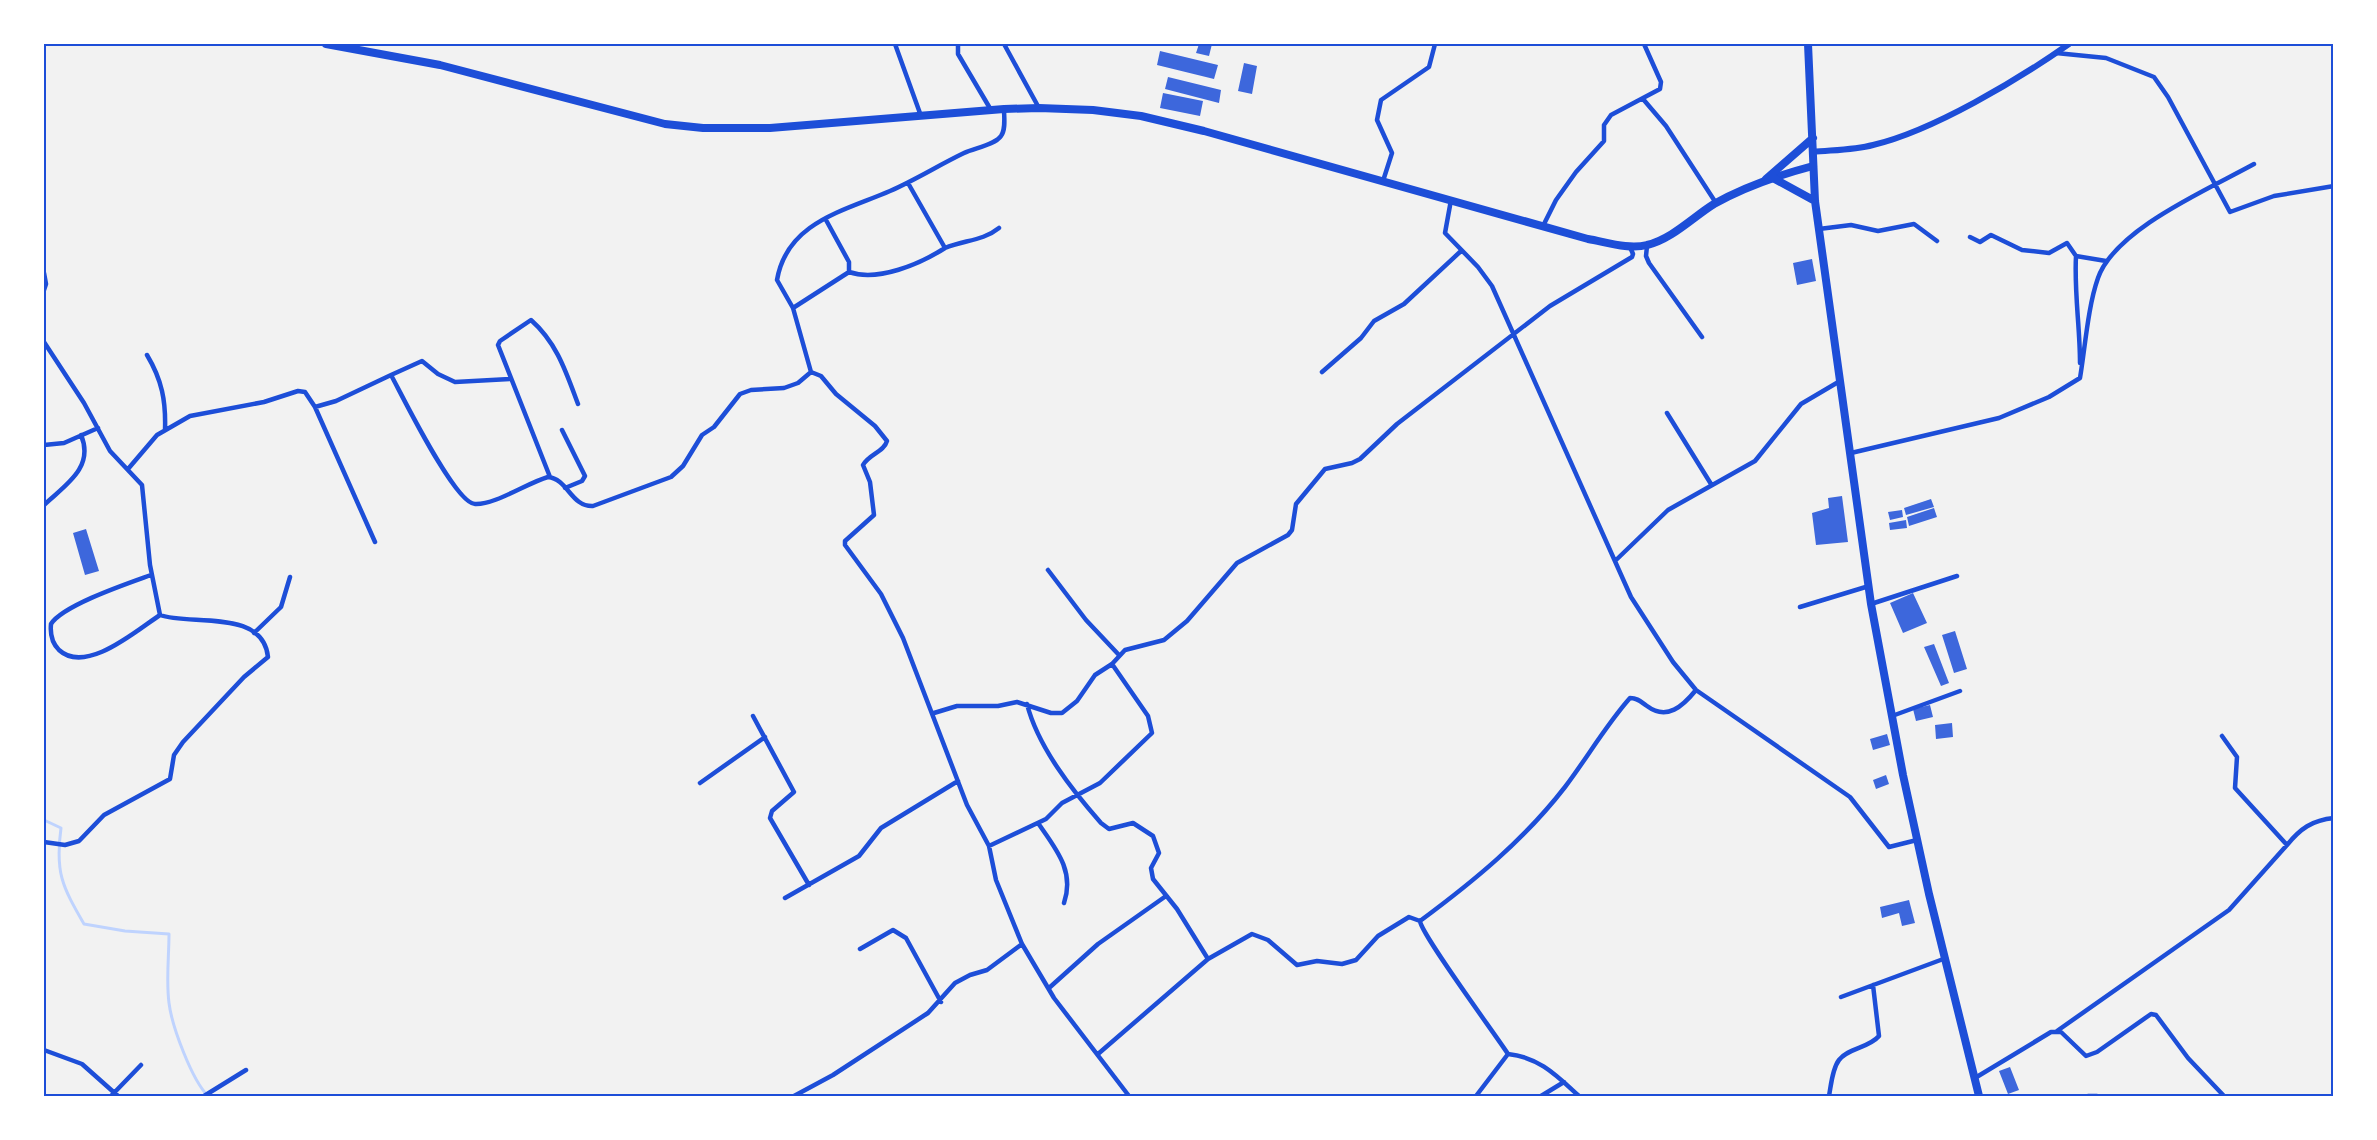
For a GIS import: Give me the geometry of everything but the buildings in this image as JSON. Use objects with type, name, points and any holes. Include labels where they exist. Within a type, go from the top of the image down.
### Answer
[{"type":"main road","points":[[326,44],[338,44],[462,70],[625,114],[687,127],[740,130],[1039,108],[1093,110],[1141,116],[1588,239],[1629,246],[1647,246],[1716,203],[1768,178],[1813,166]]},
{"type":"main road","points":[[1808,44],[1815,201],[1871,604],[1917,840],[1980,1096]]},
{"type":"main road","points":[[1768,178],[1813,138]]},
{"type":"main road","points":[[1768,178],[1815,201]]},
{"type":"street","points":[[895,44],[921,116]]},
{"type":"street","points":[[958,44],[958,54],[991,110]]},
{"type":"street","points":[[1004,44],[1039,108]]},
{"type":"street","points":[[1383,182],[1392,153],[1377,120],[1381,100],[1429,67],[1435,44]]},
{"type":"street","points":[[1543,226],[1556,200],[1576,172],[1604,141],[1606,120],[1618,109],[1659,91],[1661,85],[1644,44]]},
{"type":"street","points":[[1814,152],[1872,146],[1891,140],[1990,92],[2069,44]]},
{"type":"street","points":[[2056,53],[2106,58],[2154,77],[2168,97],[2230,212],[2274,196],[2334,186]]},
{"type":"street","points":[[1643,99],[1666,126],[1716,203]]},
{"type":"street","points":[[811,372],[794,308],[777,280],[781,261],[799,236],[840,209],[909,183],[1000,137],[1004,130],[1004,109]]},
{"type":"street","points":[[1851,453],[1999,418],[2049,397],[2080,378],[2098,279],[2106,261],[2138,229],[2254,164]]},
{"type":"street","points":[[909,183],[945,248]]},
{"type":"street","points":[[1451,200],[1445,233],[1492,286],[1631,597],[1650,628],[1696,690],[1850,798],[1889,847],[1917,840]]},
{"type":"street","points":[[826,220],[849,262],[849,272]]},
{"type":"street","points":[[1819,229],[1851,225],[1878,231],[1914,224],[1937,241]]},
{"type":"street","points":[[794,308],[849,272],[865,276],[896,269],[964,240],[990,235],[999,228]]},
{"type":"street","points":[[1970,237],[1980,242],[1991,236],[2022,250],[2049,254],[2067,243],[2076,256],[2074,288],[2080,331],[2080,378]]},
{"type":"street","points":[[934,713],[957,706],[1027,703],[1051,713],[1062,713],[1077,701],[1095,675],[1112,664],[1125,650],[1150,645],[1170,635],[1187,621],[1237,563],[1288,535],[1294,521],[1296,504],[1325,469],[1352,464],[1360,459],[1397,424],[1550,306],[1632,257],[1629,246]]},
{"type":"street","points":[[1647,246],[1646,256],[1649,263],[1702,337]]},
{"type":"street","points":[[1322,372],[1361,338],[1374,321],[1404,304],[1461,251]]},
{"type":"street","points":[[2076,256],[2106,261]]},
{"type":"street","points":[[44,273],[44,290]]},
{"type":"street","points":[[578,404],[564,365],[550,338],[531,320],[500,341],[500,350],[510,380],[550,477],[585,506],[661,483],[677,472],[702,435],[719,421],[740,394],[751,390],[784,388],[798,383],[811,372]]},
{"type":"street","points":[[44,342],[110,451],[138,479],[144,490],[152,575],[160,615]]},
{"type":"street","points":[[147,355],[162,384],[166,410],[165,430]]},
{"type":"street","points":[[315,407],[336,402],[422,361],[438,374],[455,382],[510,380]]},
{"type":"street","points":[[811,372],[821,375],[836,394],[875,426],[887,441],[884,448],[872,454],[863,465],[870,482],[875,513],[845,541],[845,546],[881,594],[903,638],[921,689],[934,713],[958,781],[989,846],[996,880],[1022,944],[1049,988],[1129,1096]]},
{"type":"street","points":[[391,375],[439,464],[467,501],[476,505],[490,501],[550,477]]},
{"type":"street","points":[[1615,561],[1668,510],[1755,461],[1801,404],[1840,381]]},
{"type":"street","points":[[128,469],[165,430],[202,412],[264,402],[298,391],[305,392],[315,407],[375,542]]},
{"type":"street","points":[[1667,413],[1711,484]]},
{"type":"street","points":[[44,445],[52,447],[98,428]]},
{"type":"street","points":[[562,429],[585,476],[582,481],[565,488]]},
{"type":"street","points":[[44,505],[83,467],[85,447],[81,435]]},
{"type":"street","points":[[1048,570],[1086,620],[1119,655]]},
{"type":"street","points":[[44,842],[65,844],[79,841],[104,815],[170,779],[174,755],[183,742],[247,674],[267,660],[268,653],[254,633],[218,620],[160,615],[108,650],[78,658],[61,652],[50,634],[51,624],[59,616],[106,591],[152,575]]},
{"type":"street","points":[[1871,604],[1958,576]]},
{"type":"street","points":[[254,633],[281,607],[290,577]]},
{"type":"street","points":[[1800,607],[1869,586]]},
{"type":"street","points":[[989,846],[1038,823],[1077,794],[1112,773],[1152,733],[1148,716],[1112,664]]},
{"type":"street","points":[[1420,921],[1481,875],[1531,826],[1564,788],[1630,698],[1636,698],[1659,713],[1671,712],[1680,707],[1696,690]]},
{"type":"street","points":[[1892,716],[1960,691]]},
{"type":"street","points":[[1027,703],[1032,723],[1077,794],[1105,827],[1116,828],[1128,822],[1153,836],[1159,853],[1151,872],[1208,959]]},
{"type":"street","points":[[753,716],[794,792],[790,799],[772,811],[770,818],[809,885]]},
{"type":"street","points":[[2222,736],[2237,757],[2235,788],[2286,845]]},
{"type":"street","points":[[700,783],[765,737]]},
{"type":"street","points":[[785,898],[859,856],[881,828],[958,781]]},
{"type":"street","points":[[1976,1078],[2056,1031],[2229,910],[2286,845],[2306,826],[2334,818]]},
{"type":"street","points":[[1038,823],[1058,853],[1069,882],[1064,903]]},
{"type":"street","points":[[1049,988],[1098,944],[1166,896]]},
{"type":"street","points":[[1098,1054],[1208,959],[1252,934],[1268,940],[1297,965],[1322,961],[1348,963],[1356,960],[1378,936],[1409,917],[1420,921]]},
{"type":"street","points":[[1420,921],[1434,948],[1489,1023],[1508,1054],[1536,1060],[1579,1096]]},
{"type":"street","points":[[860,949],[893,930],[899,932],[906,938],[941,1002]]},
{"type":"street","points":[[794,1096],[833,1075],[928,1013],[941,1002],[956,983],[970,975],[987,970],[1022,944]]},
{"type":"street","points":[[1841,996],[1946,958]]},
{"type":"street","points":[[1829,1096],[1837,1062],[1841,1057],[1875,1041],[1879,1036],[1874,985]]},
{"type":"street","points":[[2056,1031],[2066,1035],[2086,1056],[2097,1052],[2148,1015],[2156,1015],[2188,1058],[2224,1096]]},
{"type":"street","points":[[44,1050],[82,1064],[114,1095],[141,1065]]},
{"type":"street","points":[[1476,1096],[1508,1054]]},
{"type":"street","points":[[204,1096],[246,1070]]},
{"type":"street","points":[[1541,1096],[1564,1082]]},
{"type":"street","points":[[2088,1096],[2097,1096]]},
{"type":"waterway","points":[[44,820],[61,828],[59,856],[62,878],[65,889],[84,924],[125,931],[169,934],[168,986],[171,1013],[189,1066],[208,1096]]}]
